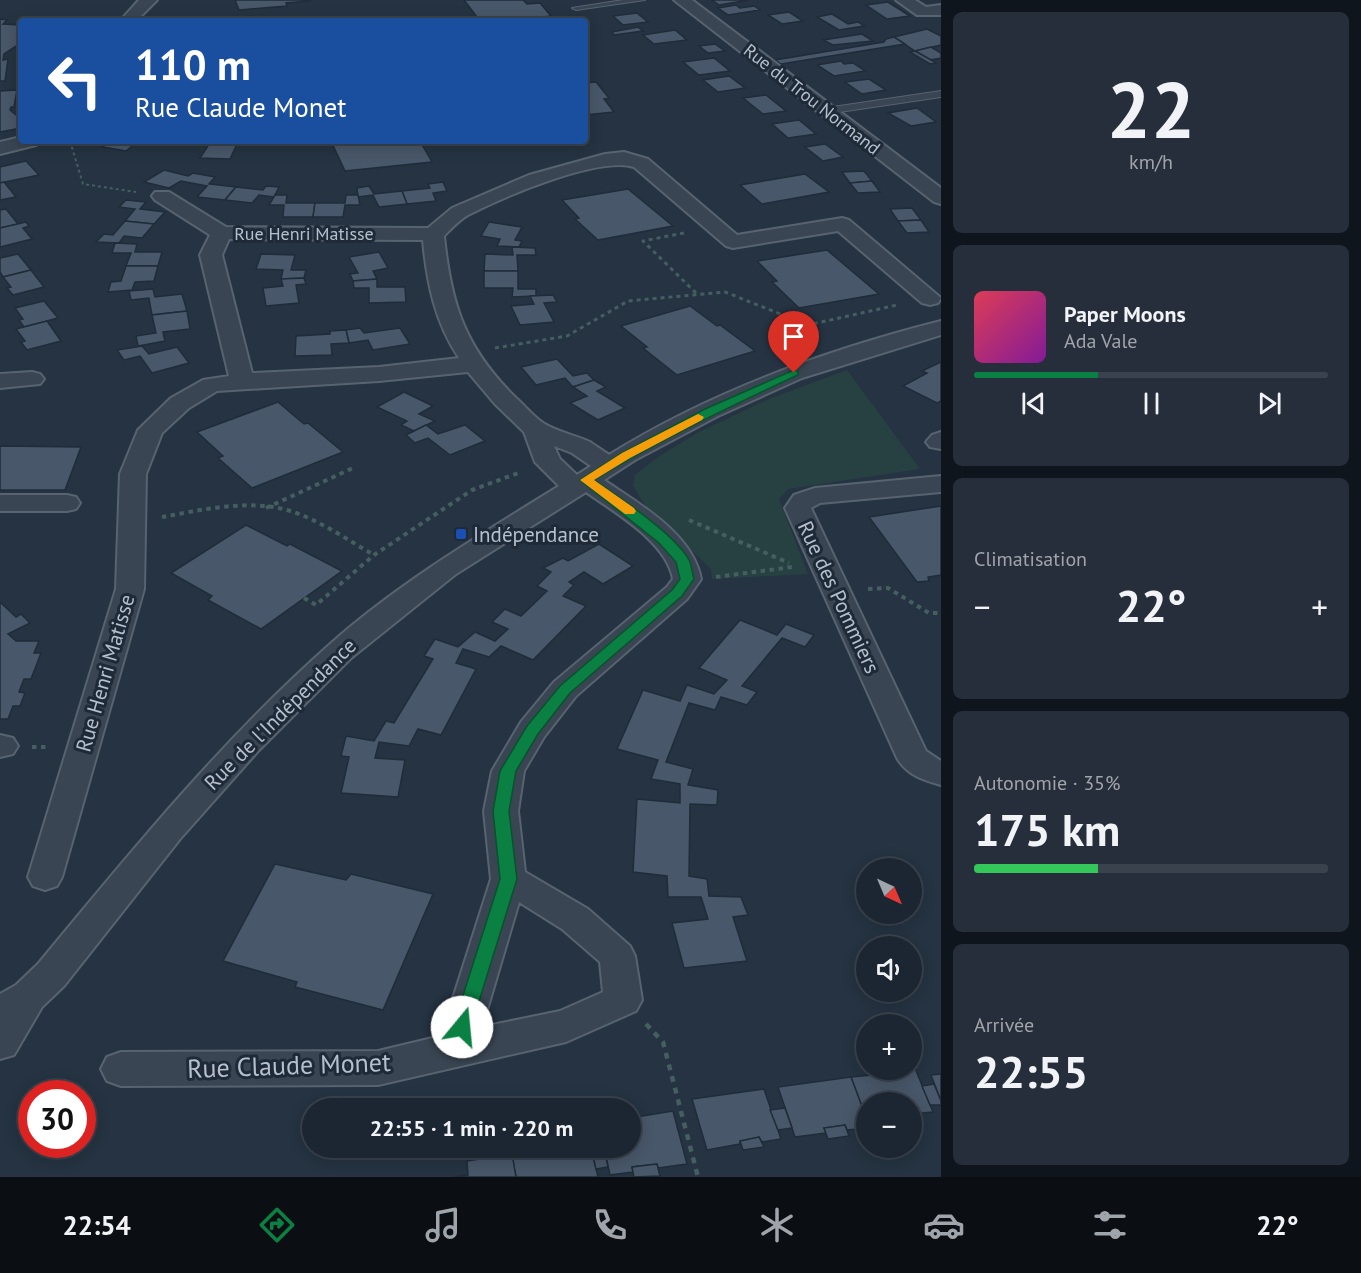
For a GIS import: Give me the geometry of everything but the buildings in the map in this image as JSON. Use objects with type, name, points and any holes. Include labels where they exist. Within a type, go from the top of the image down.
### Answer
[{"type":"street","points":[[130,18],[140,6],[149,0]]},
{"type":"street","name":"Rue du Trou Normand","points":[[682,0],[941,198]]},
{"type":"street","points":[[904,0],[923,12],[941,10]]},
{"type":"street","points":[[0,148],[18,144]]},
{"type":"street","points":[[590,478],[581,448],[535,429],[513,409],[469,358],[440,290],[433,234],[459,212],[527,183],[570,168],[624,158],[641,163],[733,242],[842,224],[930,298]]},
{"type":"street","points":[[162,196],[221,233]]},
{"type":"street","name":"Rue Henri Matisse","points":[[242,381],[211,255],[221,233],[433,234]]},
{"type":"street","name":"Rue de l'Indépendance","points":[[0,1043],[14,1005],[57,968],[184,812],[248,742],[339,652],[446,568],[590,478],[709,411],[794,373],[941,328]]},
{"type":"street","name":"Rue Henri Matisse","points":[[45,877],[130,589],[133,474],[151,430],[180,403],[212,385],[242,381],[379,374],[469,358]]},
{"type":"street","points":[[0,381],[32,379]]},
{"type":"street","points":[[456,1048],[508,879],[501,811],[508,771],[532,730],[565,690],[677,593],[687,579],[683,561],[664,540],[590,478],[548,462],[535,429]]},
{"type":"street","name":"Rue des Pommiers","points":[[941,484],[815,496],[803,501],[798,508],[913,758],[930,770],[941,773]]},
{"type":"street","points":[[0,503],[67,503]]},
{"type":"street","points":[[508,879],[575,919],[616,956],[623,1000]]},
{"type":"street","name":"Rue Claude Monet","points":[[121,1069],[378,1068],[456,1048],[566,1026],[623,1000]]},
{"type":"lane","points":[[576,8],[641,0]]},
{"type":"lane","points":[[826,111],[941,94]]},
{"type":"path","points":[[71,144],[83,184],[162,196]]},
{"type":"path","points":[[697,294],[643,241],[714,227]]},
{"type":"path","points":[[469,358],[567,336],[628,301],[725,292],[808,325],[930,298]]},
{"type":"path","points":[[304,598],[316,605],[374,555],[472,490],[548,462]]},
{"type":"path","points":[[266,508],[353,468]]},
{"type":"path","points":[[132,522],[194,512],[246,507],[286,510],[329,529],[374,555]]},
{"type":"path","points":[[677,593],[726,574],[764,572],[798,566],[771,557],[688,519]]},
{"type":"path","points":[[836,589],[888,588],[929,613],[941,613]]},
{"type":"path","points":[[1,746],[83,748]]},
{"type":"path","points":[[623,1000],[663,1042],[698,1177]]},
{"type":"green space","points":[[847,370],[920,469],[788,489],[779,499],[808,574],[712,579],[711,569],[646,507],[633,486],[635,475],[658,457],[697,433],[769,399]]},
{"type":"slow traffic","points":[[629,511],[586,480],[626,455],[698,417]]},
{"type":"place","name":"Indépendance","points":[[461,534]]},
{"type":"route","points":[[462,1027],[508,879],[501,811],[508,771],[532,730],[565,690],[677,593],[687,579],[683,561],[664,540],[627,509],[586,480],[626,455],[709,411],[794,373]]}]
